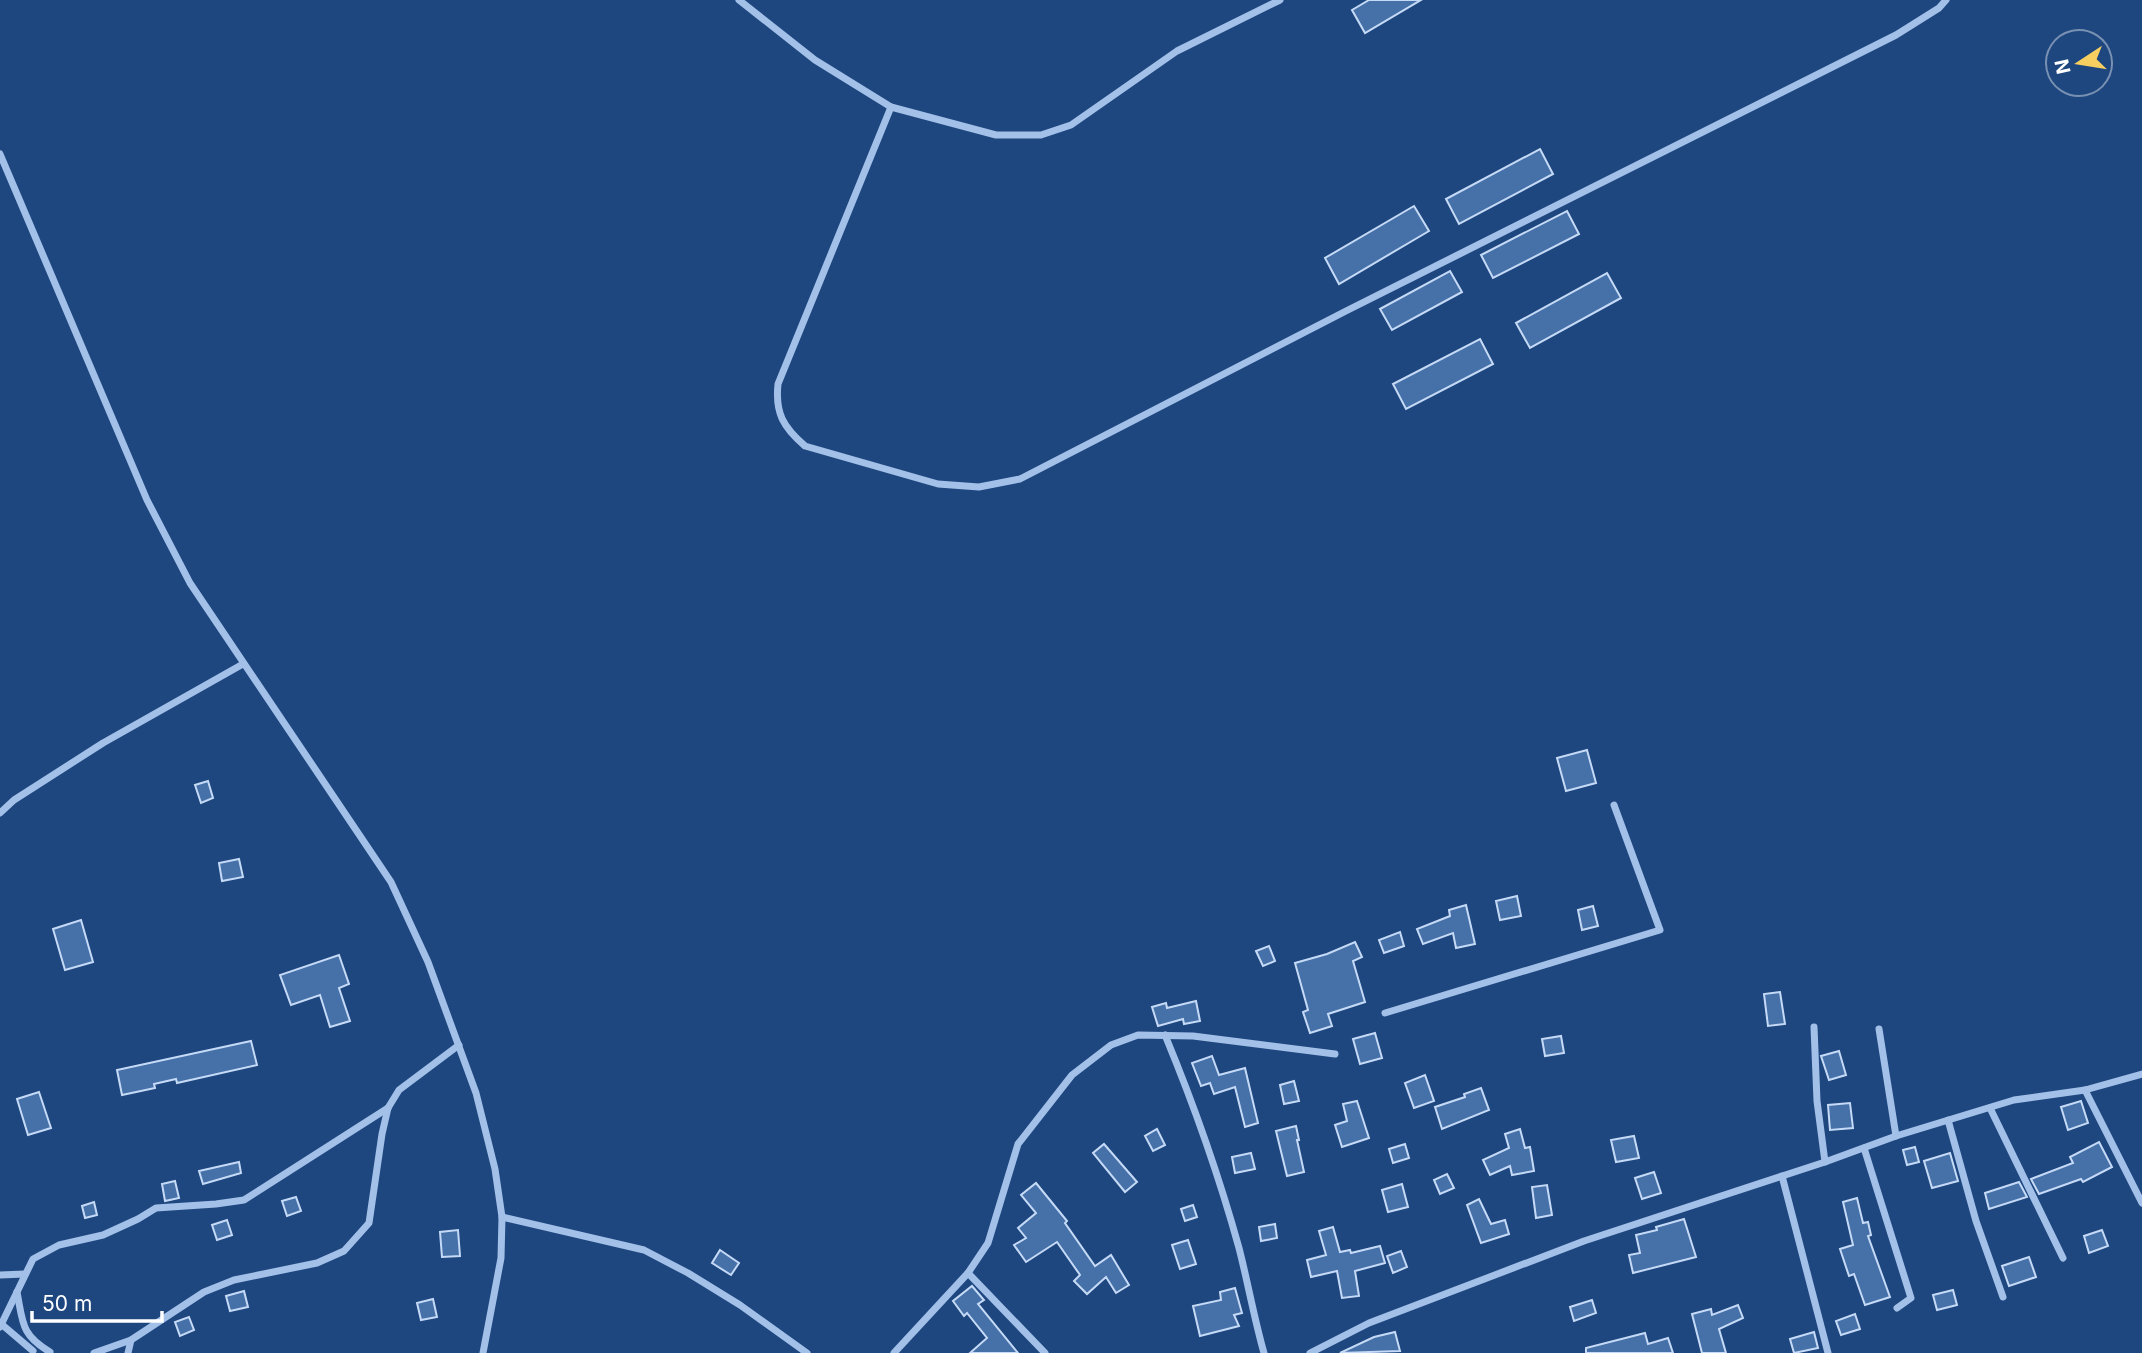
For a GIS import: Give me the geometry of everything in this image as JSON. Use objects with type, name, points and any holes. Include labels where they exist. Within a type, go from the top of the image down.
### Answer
[{"type":"street","points":[[739,0],[815,60],[891,107],[996,135],[1041,135],[1071,125],[1177,51],[1280,0]]},
{"type":"street","points":[[891,107],[778,384],[776,405],[788,431],[805,446],[938,484],[979,486],[1020,480],[1346,311],[1896,35],[1939,8],[1946,0]]},
{"type":"street","points":[[0,155],[147,500],[190,583],[391,882],[428,962],[476,1093],[495,1169],[502,1217],[501,1258],[483,1353]]},
{"type":"street","points":[[0,813],[14,800],[103,743],[243,664]]},
{"type":"street","points":[[1385,1013],[1660,930],[1614,805]]},
{"type":"street","points":[[1814,1027],[1817,1101],[1825,1162]]},
{"type":"street","points":[[1879,1029],[1896,1136]]},
{"type":"street","points":[[894,1353],[968,1273],[988,1243],[1018,1144],[1072,1075],[1111,1045],[1138,1035],[1193,1036],[1335,1054]]},
{"type":"street","points":[[1165,1035],[1192,1100],[1224,1200],[1264,1353]]},
{"type":"street","points":[[94,1353],[131,1340],[204,1292],[234,1280],[317,1263],[344,1251],[369,1223],[388,1108],[399,1090],[458,1045]]},
{"type":"street","points":[[1310,1353],[1369,1323],[1584,1241],[1896,1136],[2014,1100],[2085,1090],[2142,1074]]},
{"type":"street","points":[[2085,1090],[2142,1203]]},
{"type":"street","points":[[53,1352],[29,1352],[1,1325],[33,1259],[59,1245],[103,1235],[156,1208],[216,1205],[244,1200],[388,1108]]},
{"type":"street","points":[[1990,1108],[2063,1258]]},
{"type":"street","points":[[1948,1120],[1976,1221],[2003,1297]]},
{"type":"street","points":[[1864,1148],[1911,1298],[1897,1308]]},
{"type":"street","points":[[1782,1176],[1828,1353]]},
{"type":"street","points":[[502,1217],[644,1250],[740,1305],[807,1353]]},
{"type":"street","points":[[968,1273],[1045,1353]]},
{"type":"street","points":[[0,1275],[25,1274]]},
{"type":"street","points":[[17,1293],[26,1331],[33,1342],[53,1352]]},
{"type":"street","points":[[128,1353],[131,1340]]},
{"type":"building","points":[[1369,0],[1421,0],[1365,33],[1352,10]]},
{"type":"building","points":[[1540,149],[1553,174],[1459,224],[1446,199]]},
{"type":"building","points":[[1414,206],[1429,231],[1339,284],[1325,258]]},
{"type":"building","points":[[1567,211],[1579,234],[1493,278],[1481,255]]},
{"type":"building","points":[[1450,271],[1462,292],[1392,330],[1380,309]]},
{"type":"building","points":[[1607,273],[1621,298],[1530,348],[1516,323]]},
{"type":"building","points":[[1480,339],[1493,364],[1406,409],[1393,384]]},
{"type":"building","points":[[1587,750],[1596,783],[1566,791],[1557,758]]},
{"type":"building","points":[[208,781],[213,798],[201,803],[195,785]]},
{"type":"building","points":[[239,859],[243,877],[222,881],[219,863]]},
{"type":"building","points":[[1517,896],[1521,916],[1500,920],[1496,901]]},
{"type":"building","points":[[1466,905],[1475,944],[1456,948],[1453,933],[1423,944],[1417,929],[1450,916],[1449,910]]},
{"type":"building","points":[[1593,906],[1598,926],[1582,930],[1578,910]]},
{"type":"building","points":[[81,920],[93,962],[65,970],[53,929]]},
{"type":"building","points":[[1400,932],[1404,946],[1384,953],[1379,940]]},
{"type":"building","points":[[1355,942],[1362,957],[1353,961],[1365,1002],[1328,1014],[1332,1026],[1310,1033],[1303,1012],[1308,1010],[1295,963]]},
{"type":"building","points":[[1269,946],[1275,961],[1263,966],[1256,951]]},
{"type":"building","points":[[339,955],[349,984],[339,988],[350,1021],[330,1027],[320,995],[291,1005],[280,975]]},
{"type":"building","points":[[1780,992],[1785,1024],[1768,1026],[1764,994]]},
{"type":"building","points":[[1196,1001],[1200,1021],[1184,1024],[1183,1019],[1158,1026],[1152,1007],[1166,1003],[1167,1008]]},
{"type":"building","points":[[1375,1033],[1382,1058],[1360,1064],[1353,1039]]},
{"type":"building","points":[[1561,1036],[1564,1053],[1545,1056],[1542,1039]]},
{"type":"building","points":[[251,1041],[257,1065],[177,1083],[176,1079],[154,1084],[155,1088],[122,1095],[117,1070]]},
{"type":"building","points":[[1839,1051],[1846,1075],[1829,1080],[1821,1056]]},
{"type":"building","points":[[1212,1056],[1219,1075],[1245,1068],[1258,1123],[1245,1127],[1235,1087],[1214,1094],[1210,1083],[1201,1086],[1192,1063]]},
{"type":"building","points":[[1425,1075],[1434,1101],[1414,1108],[1405,1083]]},
{"type":"building","points":[[1294,1081],[1299,1101],[1284,1104],[1280,1085]]},
{"type":"building","points":[[1481,1088],[1489,1110],[1442,1129],[1435,1107],[1465,1097],[1464,1094]]},
{"type":"building","points":[[39,1092],[51,1128],[28,1135],[17,1099]]},
{"type":"building","points":[[1357,1101],[1369,1138],[1342,1147],[1335,1125],[1347,1121],[1343,1104]]},
{"type":"building","points":[[2081,1101],[2088,1123],[2068,1130],[2061,1107]]},
{"type":"building","points":[[1850,1103],[1853,1128],[1830,1130],[1828,1105]]},
{"type":"building","points":[[1296,1126],[1304,1172],[1287,1176],[1276,1131]]},
{"type":"building","points":[[1157,1129],[1165,1145],[1153,1151],[1145,1136]]},
{"type":"building","points":[[1520,1129],[1525,1148],[1530,1147],[1534,1171],[1512,1175],[1510,1166],[1490,1175],[1483,1160],[1509,1148],[1505,1134]]},
{"type":"building","points":[[1634,1136],[1639,1158],[1616,1162],[1611,1140]]},
{"type":"building","points":[[2099,1142],[2112,1167],[2083,1182],[2081,1179],[2039,1194],[2031,1179],[2073,1163],[2070,1157]]},
{"type":"building","points":[[1104,1144],[1137,1182],[1125,1192],[1093,1153]]},
{"type":"building","points":[[1405,1144],[1409,1158],[1393,1163],[1389,1149]]},
{"type":"building","points":[[1915,1147],[1919,1162],[1907,1165],[1903,1150]]},
{"type":"building","points":[[1251,1153],[1255,1169],[1235,1173],[1232,1157]]},
{"type":"building","points":[[1950,1153],[1958,1181],[1932,1188],[1924,1161]]},
{"type":"building","points":[[239,1162],[241,1173],[203,1184],[199,1171]]},
{"type":"building","points":[[1654,1172],[1661,1193],[1642,1199],[1635,1178]]},
{"type":"building","points":[[1447,1174],[1454,1188],[1440,1194],[1434,1180]]},
{"type":"building","points":[[175,1181],[179,1198],[165,1201],[162,1184]]},
{"type":"building","points":[[2019,1182],[2027,1197],[1989,1209],[1985,1193]]},
{"type":"building","points":[[1036,1183],[1067,1221],[1065,1223],[1095,1266],[1111,1255],[1129,1285],[1116,1293],[1106,1277],[1087,1294],[1074,1281],[1080,1275],[1057,1242],[1026,1262],[1014,1245],[1026,1238],[1018,1228],[1036,1213],[1021,1195]]},
{"type":"building","points":[[1402,1184],[1408,1207],[1388,1212],[1382,1190]]},
{"type":"building","points":[[1547,1185],[1552,1215],[1536,1218],[1532,1187]]},
{"type":"building","points":[[296,1197],[301,1211],[287,1216],[282,1201]]},
{"type":"building","points":[[1857,1198],[1863,1223],[1868,1222],[1871,1235],[1868,1236],[1890,1297],[1865,1305],[1854,1274],[1849,1276],[1840,1249],[1853,1245],[1843,1202]]},
{"type":"building","points":[[1479,1199],[1491,1224],[1505,1220],[1509,1234],[1481,1243],[1467,1205]]},
{"type":"building","points":[[94,1202],[97,1215],[85,1218],[82,1206]]},
{"type":"building","points":[[1193,1205],[1197,1217],[1185,1221],[1181,1209]]},
{"type":"building","points":[[1684,1219],[1696,1257],[1633,1273],[1629,1255],[1640,1253],[1636,1235]]},
{"type":"building","points":[[227,1220],[232,1235],[217,1240],[212,1225]]},
{"type":"building","points":[[1275,1224],[1277,1238],[1261,1241],[1259,1227]]},
{"type":"building","points":[[1333,1227],[1340,1252],[1350,1250],[1351,1253],[1380,1246],[1385,1263],[1355,1271],[1359,1296],[1342,1298],[1337,1271],[1311,1277],[1307,1260],[1326,1255],[1319,1231]]},
{"type":"building","points":[[458,1230],[460,1256],[442,1257],[440,1232]]},
{"type":"building","points":[[2102,1230],[2108,1246],[2089,1253],[2084,1236]]},
{"type":"building","points":[[1188,1240],[1196,1264],[1180,1269],[1172,1245]]},
{"type":"building","points":[[720,1250],[739,1263],[731,1275],[712,1263]]},
{"type":"building","points":[[1401,1251],[1407,1267],[1393,1273],[1387,1256]]},
{"type":"building","points":[[2029,1257],[2036,1277],[2009,1286],[2002,1266]]},
{"type":"building","points":[[972,1286],[984,1300],[978,1304],[1018,1353],[970,1353],[987,1338],[967,1313],[964,1316],[953,1301]]},
{"type":"building","points":[[1235,1288],[1242,1313],[1234,1315],[1239,1326],[1200,1336],[1193,1306],[1221,1300],[1220,1292]]},
{"type":"building","points":[[1953,1290],[1957,1305],[1937,1310],[1933,1295]]},
{"type":"building","points":[[244,1291],[248,1307],[230,1311],[226,1296]]},
{"type":"building","points":[[433,1299],[437,1317],[421,1320],[417,1303]]},
{"type":"building","points":[[1592,1300],[1596,1313],[1574,1321],[1570,1307]]},
{"type":"building","points":[[1738,1305],[1743,1318],[1719,1329],[1726,1353],[1702,1353],[1692,1314],[1711,1309],[1712,1315]]},
{"type":"building","points":[[1855,1314],[1860,1329],[1841,1335],[1836,1321]]},
{"type":"building","points":[[189,1317],[194,1330],[180,1336],[175,1322]]},
{"type":"building","points":[[1395,1332],[1400,1351],[1340,1353],[1374,1337]]},
{"type":"building","points":[[1814,1332],[1818,1348],[1794,1353],[1790,1339]]},
{"type":"building","points":[[1645,1333],[1648,1344],[1668,1338],[1673,1353],[1586,1353],[1586,1348]]}]
